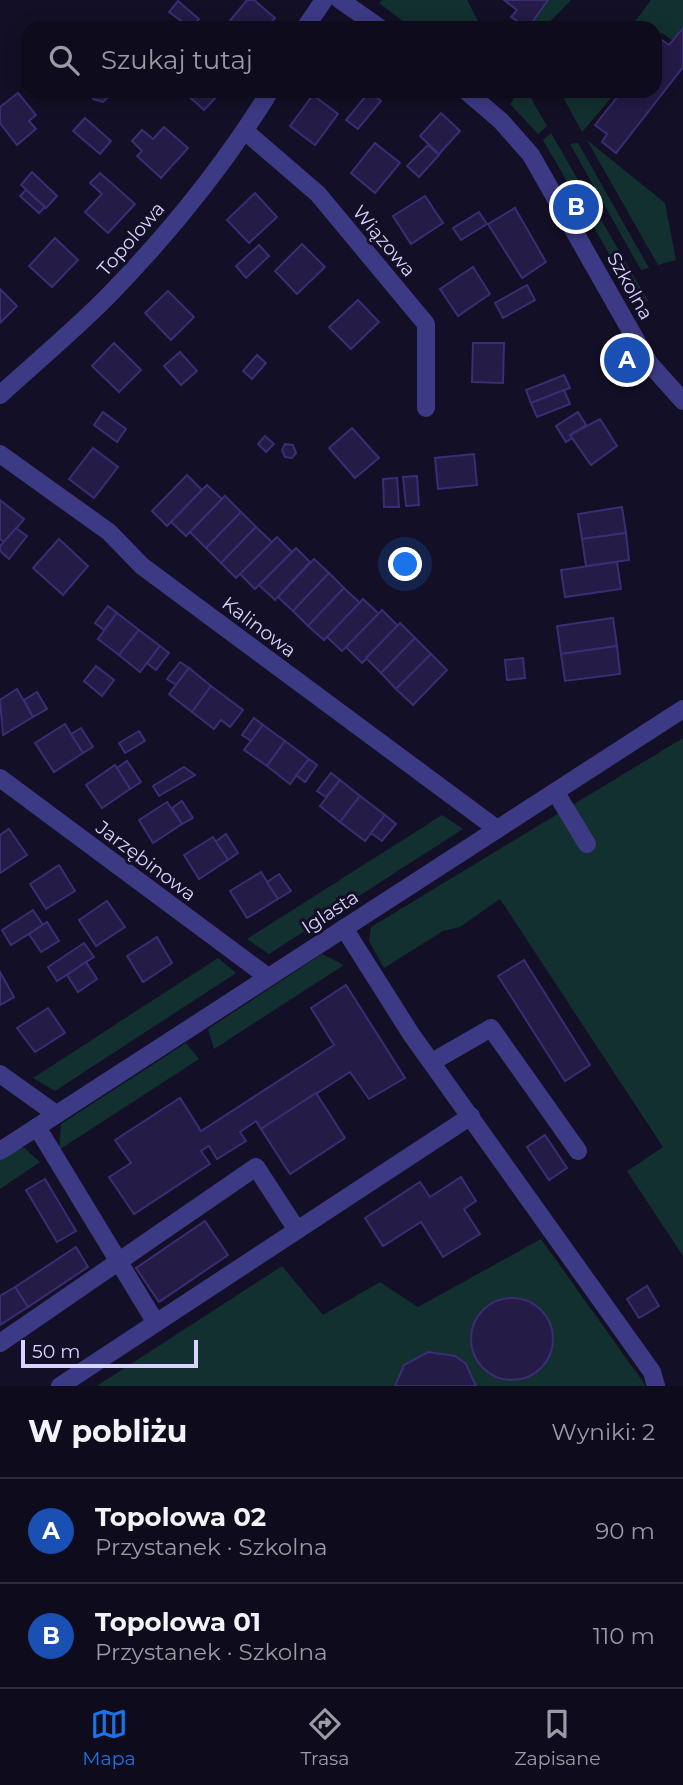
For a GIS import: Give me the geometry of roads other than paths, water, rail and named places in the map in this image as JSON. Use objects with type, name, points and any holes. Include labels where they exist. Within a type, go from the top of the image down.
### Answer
[{"type":"street","points":[[310,21],[324,0]]},
{"type":"street","points":[[340,0],[370,21]]},
{"type":"street","name":"Topolowa","points":[[0,395],[110,293],[193,200],[245,131],[266,98]]},
{"type":"street","name":"Szkolna","points":[[474,98],[501,121],[531,155],[649,363],[683,401]]},
{"type":"street","name":"Wiązowa","points":[[245,131],[318,194],[426,324],[426,408]]},
{"type":"street","name":"Kalinowa","points":[[0,454],[109,532],[142,566],[497,829]]},
{"type":"street","name":"Iglasta","points":[[0,1151],[683,709]]},
{"type":"street","name":"Jarzębinowa","points":[[0,778],[268,977]]},
{"type":"street","points":[[556,793],[587,844]]},
{"type":"street","points":[[344,928],[432,1062],[652,1372],[656,1386]]},
{"type":"street","points":[[432,1062],[491,1028],[578,1151]]},
{"type":"street","points":[[0,1074],[56,1114]]},
{"type":"street","points":[[60,1386],[471,1116]]},
{"type":"street","points":[[37,1127],[156,1322]]},
{"type":"street","points":[[0,1343],[256,1167],[297,1230]]},
{"type":"place","name":"Topolowa 01","points":[[576,207]]},
{"type":"place","name":"Topolowa 02","points":[[627,360]]}]
